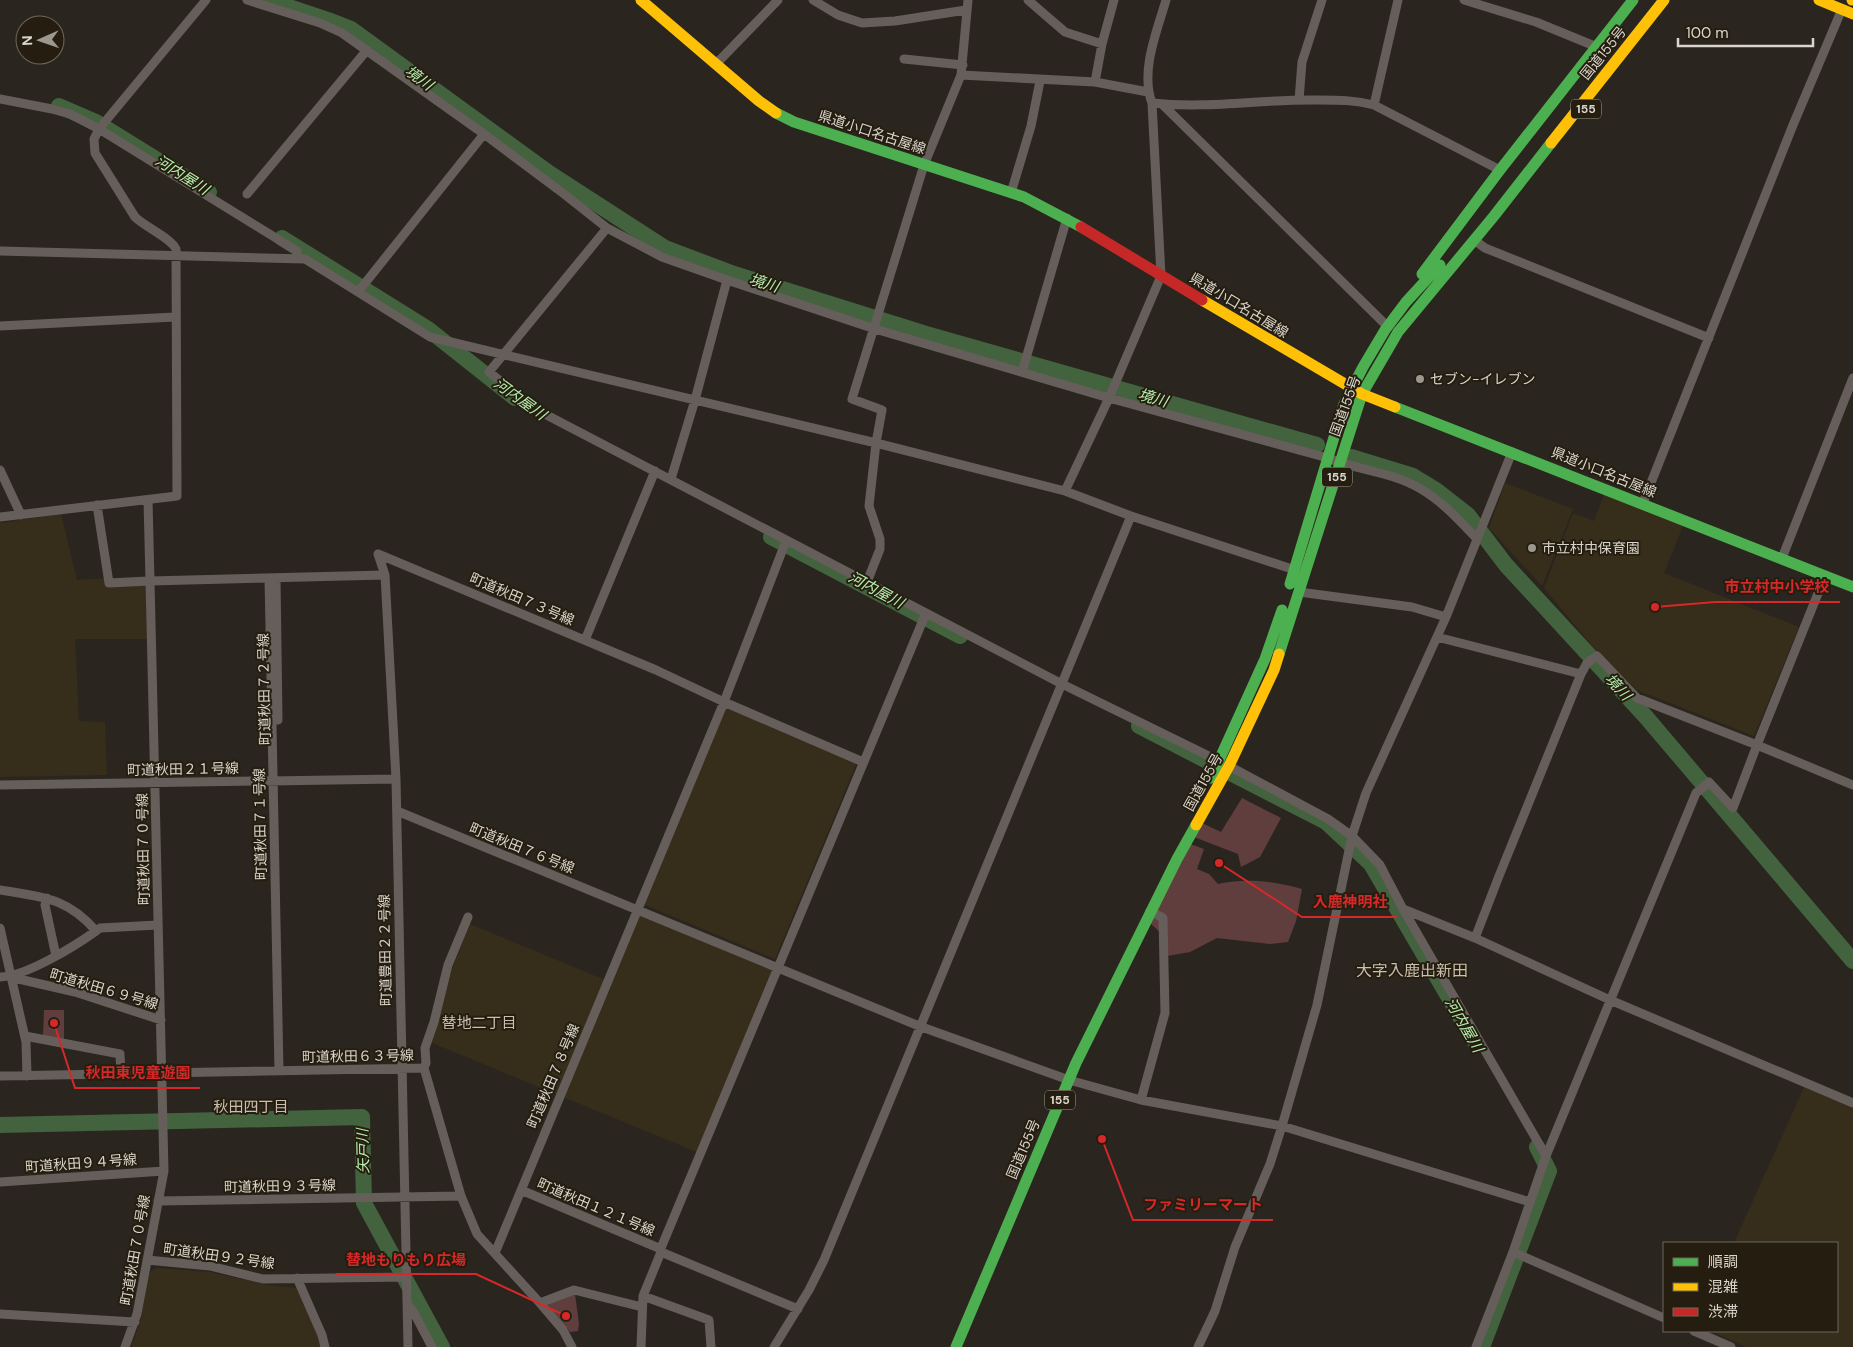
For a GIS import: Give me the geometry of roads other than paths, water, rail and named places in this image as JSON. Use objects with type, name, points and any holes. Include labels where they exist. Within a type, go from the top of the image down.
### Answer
[{"type":"main road","name":"県道小口名古屋線","points":[[641,0],[759,101],[774,112],[794,122],[1024,198],[1067,218],[1161,276],[1357,391],[1853,587]]},
{"type":"main road","name":"155","points":[[1401,308],[1429,263],[1634,0]]},
{"type":"main road","name":"国道155号","points":[[1224,764],[1266,659],[1295,570],[1344,404],[1357,391],[1398,332],[1494,216],[1524,172],[1657,0]]},
{"type":"main road","name":"国道155号","points":[[956,1347],[1068,1080],[1150,911],[1274,670],[1341,463],[1357,391],[1388,326],[1401,308],[1524,172],[1664,0]]},
{"type":"main road","name":"155","points":[[1494,216],[1531,177],[1676,0]]},
{"type":"main road","points":[[1819,0],[1853,14]]},
{"type":"street","points":[[0,517],[177,496],[176,250],[174,244],[143,225],[129,208],[95,153],[94,139],[99,129],[206,0]]},
{"type":"street","points":[[247,0],[342,33],[484,134],[607,228],[662,257],[727,280],[1022,372],[1401,480],[1419,488],[1443,504],[1477,539]]},
{"type":"street","points":[[716,64],[778,0]]},
{"type":"street","points":[[813,0],[838,14],[862,23],[895,21],[966,10]]},
{"type":"street","points":[[867,582],[880,548],[880,539],[869,506],[876,443],[882,410],[852,399],[924,166],[961,75],[968,0]]},
{"type":"street","points":[[1028,0],[1065,32],[1102,44]]},
{"type":"street","points":[[1096,82],[1102,44],[1114,0]]},
{"type":"street","points":[[1065,491],[1110,398],[1161,276],[1152,103],[1148,92],[1150,61],[1166,0]]},
{"type":"street","points":[[1299,100],[1302,62],[1322,0]]},
{"type":"street","points":[[1374,105],[1398,0]]},
{"type":"street","points":[[1464,0],[1536,22],[1597,47]]},
{"type":"street","points":[[1643,503],[1793,125],[1842,9]]},
{"type":"street","points":[[247,194],[367,50]]},
{"type":"street","points":[[904,59],[963,65]]},
{"type":"street","points":[[961,75],[1096,82],[1148,92]]},
{"type":"street","points":[[1011,193],[1031,126],[1040,80]]},
{"type":"street","points":[[0,99],[70,114],[99,129],[297,251],[298,258]]},
{"type":"street","points":[[1152,103],[1356,100],[1374,105],[1500,170]]},
{"type":"street","points":[[1162,104],[1388,326]]},
{"type":"street","points":[[358,292],[484,134]]},
{"type":"street","points":[[1022,372],[1067,218]]},
{"type":"street","points":[[607,228],[488,372],[532,406],[1062,684],[1224,764],[1328,819],[1352,836],[1380,865],[1403,909],[1546,1156]]},
{"type":"street","points":[[1474,240],[1485,248],[1709,338]]},
{"type":"street","points":[[0,250],[298,258],[310,261],[430,337],[505,353],[1065,491],[1131,516],[1295,570]]},
{"type":"street","points":[[671,480],[696,400],[727,280]]},
{"type":"street","points":[[0,326],[175,317]]},
{"type":"street","points":[[1782,558],[1853,378]]},
{"type":"street","points":[[1198,1347],[1215,1311],[1235,1246],[1270,1164],[1282,1126],[1317,1005],[1352,836],[1366,793],[1446,617],[1512,452]]},
{"type":"street","points":[[0,470],[21,515]]},
{"type":"street","points":[[585,640],[655,471]]},
{"type":"street","name":"町道秋田７０号線","points":[[125,1347],[135,1322],[164,1171],[148,500]]},
{"type":"street","points":[[97,505],[109,582],[385,575]]},
{"type":"street","points":[[774,1347],[799,1307],[824,1260],[1131,516]]},
{"type":"street","name":"町道秋田７８号線","points":[[495,1253],[724,702],[786,540]]},
{"type":"street","name":"町道秋田７３号線","points":[[378,554],[656,670],[724,702],[863,762]]},
{"type":"street","name":"町道豊田２２号線","points":[[378,554],[385,575],[396,779],[408,1347]]},
{"type":"street","points":[[1476,1347],[1513,1252],[1546,1156],[1696,793],[1709,782],[1733,808],[1825,576]]},
{"type":"street","name":"町道秋田７１号線","points":[[272,578],[282,1071]]},
{"type":"street","points":[[1299,592],[1412,607],[1446,617]]},
{"type":"street","points":[[641,1347],[643,1296],[777,968],[926,613]]},
{"type":"street","points":[[1437,637],[1581,674]]},
{"type":"street","points":[[1475,938],[1581,674],[1587,663],[1597,656],[1637,698],[1853,785]]},
{"type":"street","name":"町道秋田２１号線","points":[[0,785],[396,779]]},
{"type":"street","name":"町道秋田７６号線","points":[[397,811],[920,1026],[1068,1080],[1141,1100],[1282,1126],[1530,1202]]},
{"type":"street","points":[[0,890],[47,898],[69,906],[96,931]]},
{"type":"street","points":[[47,898],[45,905],[56,956]]},
{"type":"street","points":[[1403,909],[1475,938],[1610,1000],[1853,1103]]},
{"type":"street","points":[[1141,1100],[1165,1013],[1162,918],[1150,911]]},
{"type":"street","points":[[424,1068],[426,1063],[425,1048],[434,1022],[448,965],[468,918]]},
{"type":"street","points":[[0,977],[10,977],[56,956],[100,928],[158,924]]},
{"type":"street","points":[[0,928],[25,1036],[27,1076]]},
{"type":"street","name":"町道秋田６９号線","points":[[10,977],[75,992],[161,1020]]},
{"type":"street","points":[[25,1036],[120,1054],[121,1074]]},
{"type":"street","name":"町道秋田６３号線","points":[[0,1076],[424,1068],[462,1196],[477,1234],[540,1303],[562,1330],[572,1347]]},
{"type":"street","name":"町道秋田９４号線","points":[[0,1182],[164,1171]]},
{"type":"street","name":"町道秋田１２１号線","points":[[521,1190],[799,1307]]},
{"type":"street","name":"町道秋田９３号線","points":[[158,1201],[462,1196]]},
{"type":"street","points":[[1513,1252],[1663,1318]]},
{"type":"street","name":"町道秋田９２号線","points":[[147,1260],[210,1266],[262,1278],[406,1277]]},
{"type":"street","points":[[297,1278],[322,1334],[325,1347]]},
{"type":"street","points":[[540,1303],[574,1290],[642,1307]]},
{"type":"street","points":[[643,1296],[709,1320],[711,1347]]},
{"type":"street","points":[[407,1304],[413,1311],[432,1347]]},
{"type":"street","points":[[0,1314],[135,1322]]},
{"type":"street","points":[[1696,1332],[1731,1347]]},
{"type":"waterway","name":"境川","points":[[268,0],[351,29],[549,173],[665,248],[734,274],[926,334],[1317,445]]},
{"type":"waterway","name":"河内屋川","points":[[59,106],[96,122],[209,192]]},
{"type":"waterway","name":"河内屋川","points":[[282,238],[428,329],[515,398]]},
{"type":"waterway","name":"境川","points":[[1351,457],[1413,476],[1436,490],[1468,515],[1506,565],[1646,717],[1853,961]]},
{"type":"waterway","name":"河内屋川","points":[[771,537],[960,636]]},
{"type":"waterway","name":"河内屋川","points":[[1139,726],[1326,822],[1371,864],[1475,1042]]},
{"type":"waterway","name":"矢戸川","points":[[0,1125],[362,1117],[364,1203],[442,1347]]},
{"type":"waterway","name":"河内屋川","points":[[1482,1347],[1549,1171],[1537,1147]]},
{"type":"place","name":"セブン-イレブン","points":[[1420,379]]},
{"type":"place","name":"市立村中保育園","points":[[1532,548]]},
{"type":"place","name":"市立村中小学校","points":[[1655,607]]},
{"type":"place","name":"入鹿神明社","points":[[1219,863]]},
{"type":"place","name":"秋田東児童遊園","points":[[54,1023]]},
{"type":"place","name":"ファミリーマート","points":[[1102,1139]]},
{"type":"place","name":"替地もりもり広場","points":[[566,1316]]},
{"type":"district","name":"大字入鹿出新田","points":[[1412,970]]},
{"type":"district","name":"替地二丁目","points":[[479,1023]]},
{"type":"district","name":"秋田四丁目","points":[[251,1107]]}]
